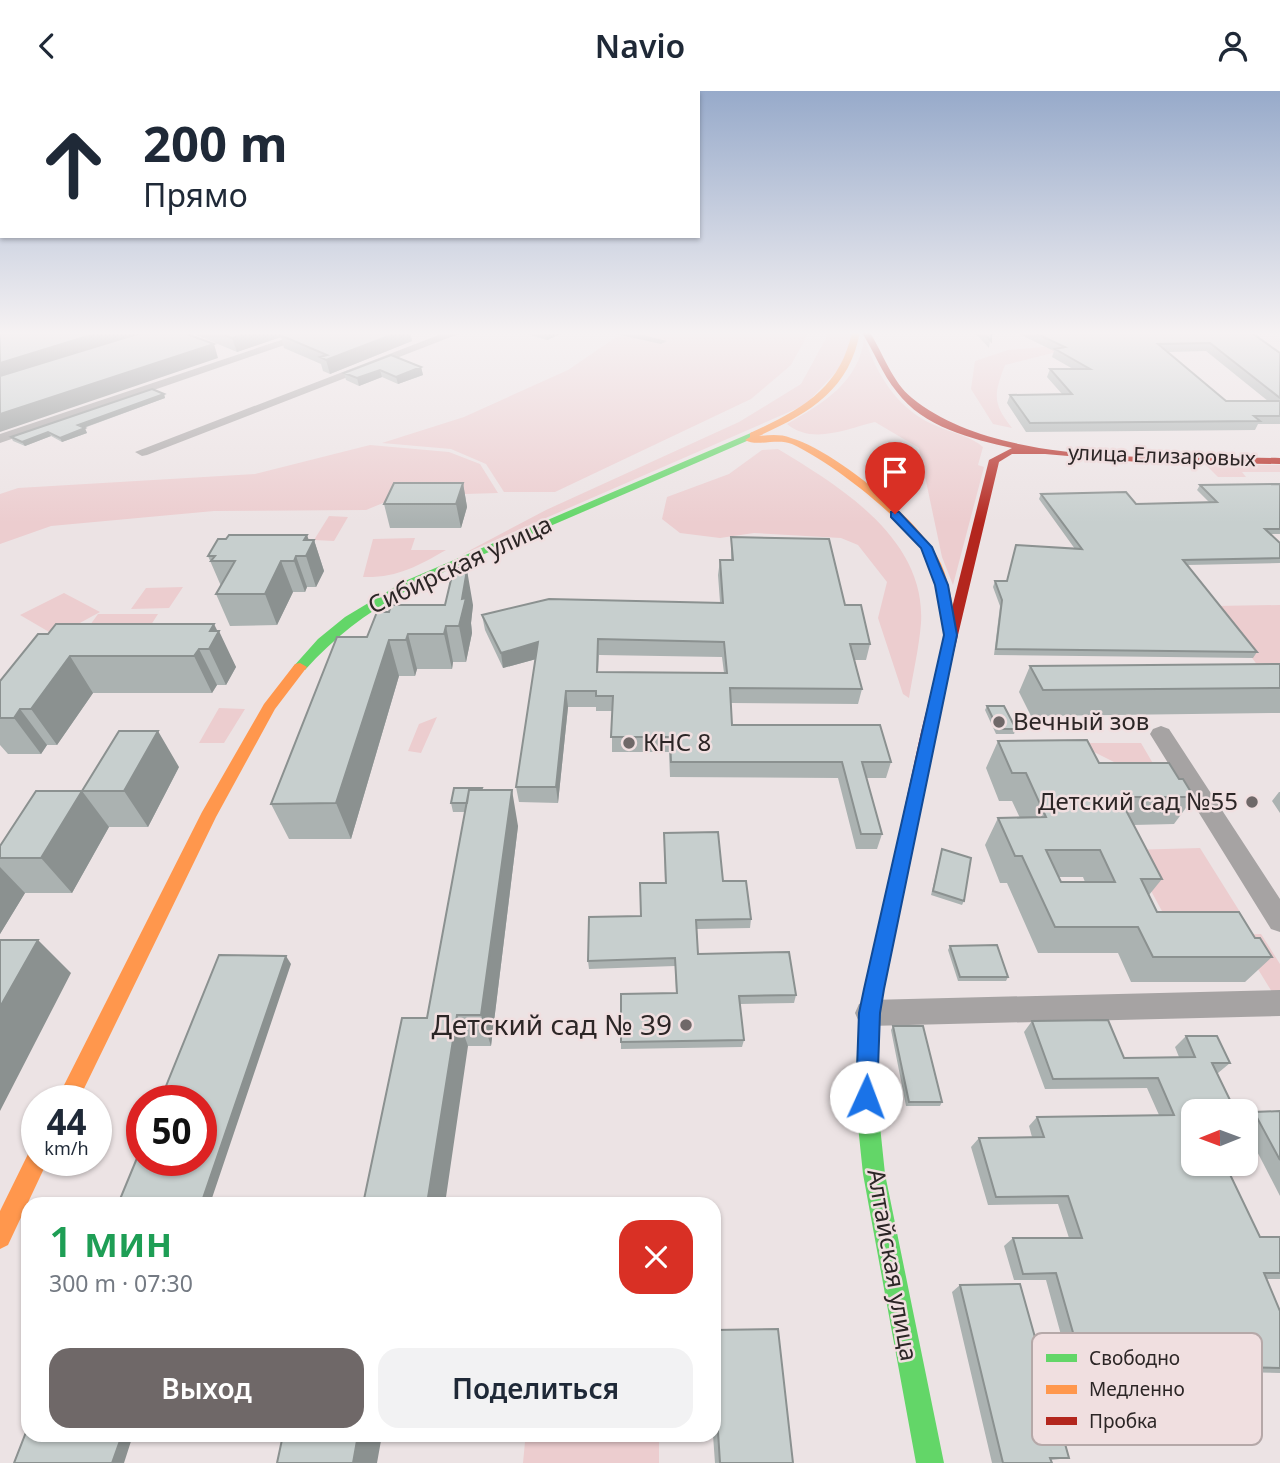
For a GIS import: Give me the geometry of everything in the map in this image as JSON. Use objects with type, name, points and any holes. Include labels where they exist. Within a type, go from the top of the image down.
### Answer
[{"type":"main road","name":"Сибирская улица","points":[[75,1085],[208,816],[269,707],[286,682],[328,636],[358,611],[447,566],[742,442],[778,424],[822,395]]},
{"type":"main road","points":[[906,395],[924,412],[978,437],[1044,451]]},
{"type":"main road","name":"улица Елизаровых","points":[[923,395],[936,409],[971,426],[1003,436],[1090,446],[1280,451]]},
{"type":"main road","points":[[742,442],[768,438],[798,443],[895,514],[926,547],[942,585],[951,635]]},
{"type":"main road","name":"Алтайская улица","points":[[930,1463],[874,1174],[866,1097],[870,1013],[906,832],[994,460],[1010,451],[1044,451]]},
{"type":"main road","name":"улица Елизаровых","points":[[1044,451],[1280,461]]},
{"type":"main road","points":[[4,1221],[28,1176]]},
{"type":"street","points":[[0,439],[131,395]]},
{"type":"street","points":[[142,452],[292,395]]},
{"type":"street","points":[[1161,734],[1280,921]]},
{"type":"street","points":[[870,1013],[1280,1003]]},
{"type":"shaded area","points":[[513,395],[756,395],[555,492],[504,492],[486,464],[451,449],[382,443],[464,417]]},
{"type":"shaded area","points":[[783,395],[814,395],[805,405],[461,555],[546,510],[739,422]]},
{"type":"shaded area","points":[[831,395],[895,395],[925,420],[983,447],[978,465],[984,467],[953,585],[942,557],[919,448],[875,422],[818,434],[807,434],[787,424]]},
{"type":"shaded area","points":[[975,395],[997,395],[1001,412],[1012,428],[993,424]]},
{"type":"shaded area","points":[[370,445],[449,452],[480,464],[498,493],[400,496],[366,510],[214,511],[51,526],[0,544],[0,494],[18,488],[255,474]]},
{"type":"shaded area","points":[[778,449],[828,480],[875,519],[895,541],[910,566],[919,593],[921,623],[909,698],[903,694],[878,618],[887,582],[858,545],[841,538],[754,533],[720,538],[680,533],[662,519],[667,497],[729,474],[762,450]]},
{"type":"shaded area","points":[[1206,465],[1280,465],[1280,472],[1242,472],[1246,477],[1218,477]]},
{"type":"shaded area","points":[[329,516],[348,517],[334,541],[314,540]]},
{"type":"shaded area","points":[[415,538],[411,550],[446,550],[397,573],[363,577],[373,539]]},
{"type":"shaded area","points":[[183,587],[169,608],[131,609],[146,588]]},
{"type":"shaded area","points":[[64,593],[100,612],[56,636],[20,615]]},
{"type":"shaded area","points":[[1280,605],[1280,666],[1258,666],[1214,606]]},
{"type":"shaded area","points":[[98,614],[158,614],[138,645],[75,646]]},
{"type":"shaded area","points":[[219,708],[245,709],[224,743],[199,743]]},
{"type":"shaded area","points":[[437,717],[421,753],[408,751],[419,724]]},
{"type":"shaded area","points":[[1076,743],[1141,743],[1168,789]]},
{"type":"shaded area","points":[[1200,848],[1240,912],[1163,913],[1129,850]]},
{"type":"shaded area","points":[[1261,934],[1280,964],[1280,999],[1277,1000],[1237,935]]},
{"type":"shaded area","points":[[525,1442],[659,1442],[659,1463],[523,1463]]},
{"type":"building","points":[[0,395],[58,395],[0,414]]},
{"type":"building","points":[[134,395],[161,395],[78,425],[85,428],[60,438],[48,432],[22,442],[11,437]]},
{"type":"building","points":[[1010,395],[1219,395],[1226,401],[1280,401],[1280,416],[1254,416],[1260,421],[1030,423]]},
{"type":"building","points":[[394,483],[463,483],[456,504],[384,504]]},
{"type":"building","points":[[1280,484],[1280,529],[1265,529],[1280,543],[1280,558],[1183,560],[1257,652],[996,649],[1002,600],[995,581],[1007,581],[1016,545],[1082,549],[1041,494],[1126,492],[1136,504],[1217,502],[1200,485]]},
{"type":"building","points":[[229,535],[307,535],[304,540],[314,540],[306,556],[296,556],[294,561],[281,561],[265,594],[216,594],[235,561],[211,561],[215,556],[208,556],[218,539],[226,539]]},
{"type":"building","points":[[731,537],[829,539],[845,605],[861,605],[870,644],[850,644],[862,689],[730,688],[732,725],[880,725],[891,762],[862,762],[882,834],[861,834],[842,762],[671,762],[670,737],[611,737],[613,696],[596,696],[596,691],[566,691],[556,787],[516,787],[538,642],[501,653],[482,615],[549,599],[723,603],[720,560],[733,560]],"holes":[[[598,639],[724,642],[727,673],[597,672]]]},
{"type":"building","points":[[454,567],[467,570],[462,599],[466,598],[459,626],[446,626],[444,634],[408,634],[406,640],[389,640],[336,803],[271,804],[337,637],[367,637],[377,612],[389,612],[391,605],[445,605]]},
{"type":"building","points":[[56,624],[214,624],[210,631],[219,631],[209,649],[199,649],[194,656],[70,656],[31,709],[20,709],[14,718],[0,718],[0,681],[38,634],[48,634]]},
{"type":"building","points":[[1280,664],[1280,688],[1043,690],[1030,666]]},
{"type":"building","name":"Вечный зов","points":[[987,706],[1004,706],[1016,729],[998,729]]},
{"type":"building","points":[[119,731],[158,731],[124,791],[82,791]]},
{"type":"building","points":[[1087,740],[1099,763],[1169,763],[1194,797],[1119,797],[1162,879],[1141,879],[1157,912],[1239,912],[1255,938],[1260,938],[1272,957],[1153,957],[1138,927],[1055,927],[1022,856],[1015,856],[998,818],[1046,817],[1026,773],[1012,773],[998,741]],"holes":[[[1046,850],[1100,850],[1115,882],[1061,882]]]},
{"type":"building","points":[[454,788],[482,788],[469,790],[467,803],[451,803]]},
{"type":"building","points":[[469,790],[512,790],[481,1015],[457,1015],[428,1197],[364,1197],[402,1018],[427,1018]]},
{"type":"building","points":[[36,791],[82,791],[41,858],[0,858],[0,846]]},
{"type":"building","points":[[718,832],[723,881],[746,881],[751,919],[696,920],[698,954],[789,952],[796,995],[739,996],[744,1040],[621,1042],[621,994],[677,993],[675,958],[588,961],[589,917],[641,916],[640,883],[666,883],[664,833]]},
{"type":"building","points":[[942,849],[971,858],[964,901],[933,891]]},
{"type":"building","points":[[0,940],[38,940],[0,1007]]},
{"type":"building","points":[[997,945],[1008,977],[960,977],[950,946]]},
{"type":"building","points":[[219,955],[286,956],[217,1157],[217,1085],[166,1085]]},
{"type":"building","points":[[1108,1020],[1124,1058],[1195,1057],[1186,1036],[1217,1036],[1230,1063],[1212,1063],[1230,1099],[1181,1099],[1181,1176],[1231,1176],[1260,1237],[1280,1237],[1280,1273],[1264,1273],[1280,1311],[1280,1368],[1262,1368],[1262,1333],[1073,1333],[1056,1273],[1023,1274],[1013,1238],[1082,1238],[1068,1196],[996,1197],[979,1138],[1044,1137],[1037,1117],[1174,1115],[1158,1078],[1053,1079],[1032,1021]]},
{"type":"building","points":[[893,1026],[923,1026],[942,1102],[909,1102]]},
{"type":"building","points":[[1280,1111],[1280,1160],[1258,1119],[1258,1112]]},
{"type":"building","points":[[130,1176],[211,1176],[203,1197],[121,1197]]},
{"type":"building","points":[[1020,1284],[1034,1333],[1032,1445],[1065,1445],[1069,1458],[1050,1458],[1052,1463],[1003,1463],[960,1285]]},
{"type":"building","points":[[778,1329],[793,1463],[720,1463],[721,1330]]},
{"type":"building","points":[[22,1442],[120,1442],[112,1463],[14,1463]]},
{"type":"building","points":[[282,1442],[357,1442],[353,1463],[277,1463]]},
{"type":"traffic: fast","points":[[300,667],[323,642],[350,620],[378,600],[409,584],[753,435]]},
{"type":"traffic: fast","points":[[886,934],[869,1013],[866,1097],[874,1174],[930,1463]]},
{"type":"traffic: slow","points":[[753,435],[788,418],[823,395]]},
{"type":"traffic: slow","points":[[750,440],[782,438],[807,448],[845,472],[884,504],[916,534],[936,565],[949,624]]},
{"type":"traffic: slow","points":[[75,1085],[208,816],[269,707],[300,667]]},
{"type":"traffic: slow","points":[[0,1237],[29,1176]]},
{"type":"traffic: jam","points":[[904,395],[939,422],[981,438],[1030,449],[1138,459],[1280,461]]},
{"type":"traffic: jam","points":[[886,934],[928,732],[994,460],[1010,451],[1044,451]]},
{"type":"place","name":"Вечный зов","points":[[999,722]]},
{"type":"place","name":"КНС 8","points":[[629,743]]},
{"type":"place","name":"Детский сад №55","points":[[1252,802]]},
{"type":"place","name":"Детский сад № 39","points":[[686,1025]]},
{"type":"route","points":[[866,1097],[870,1013],[874,989],[909,818],[951,635],[942,585],[926,547],[895,514]]}]
